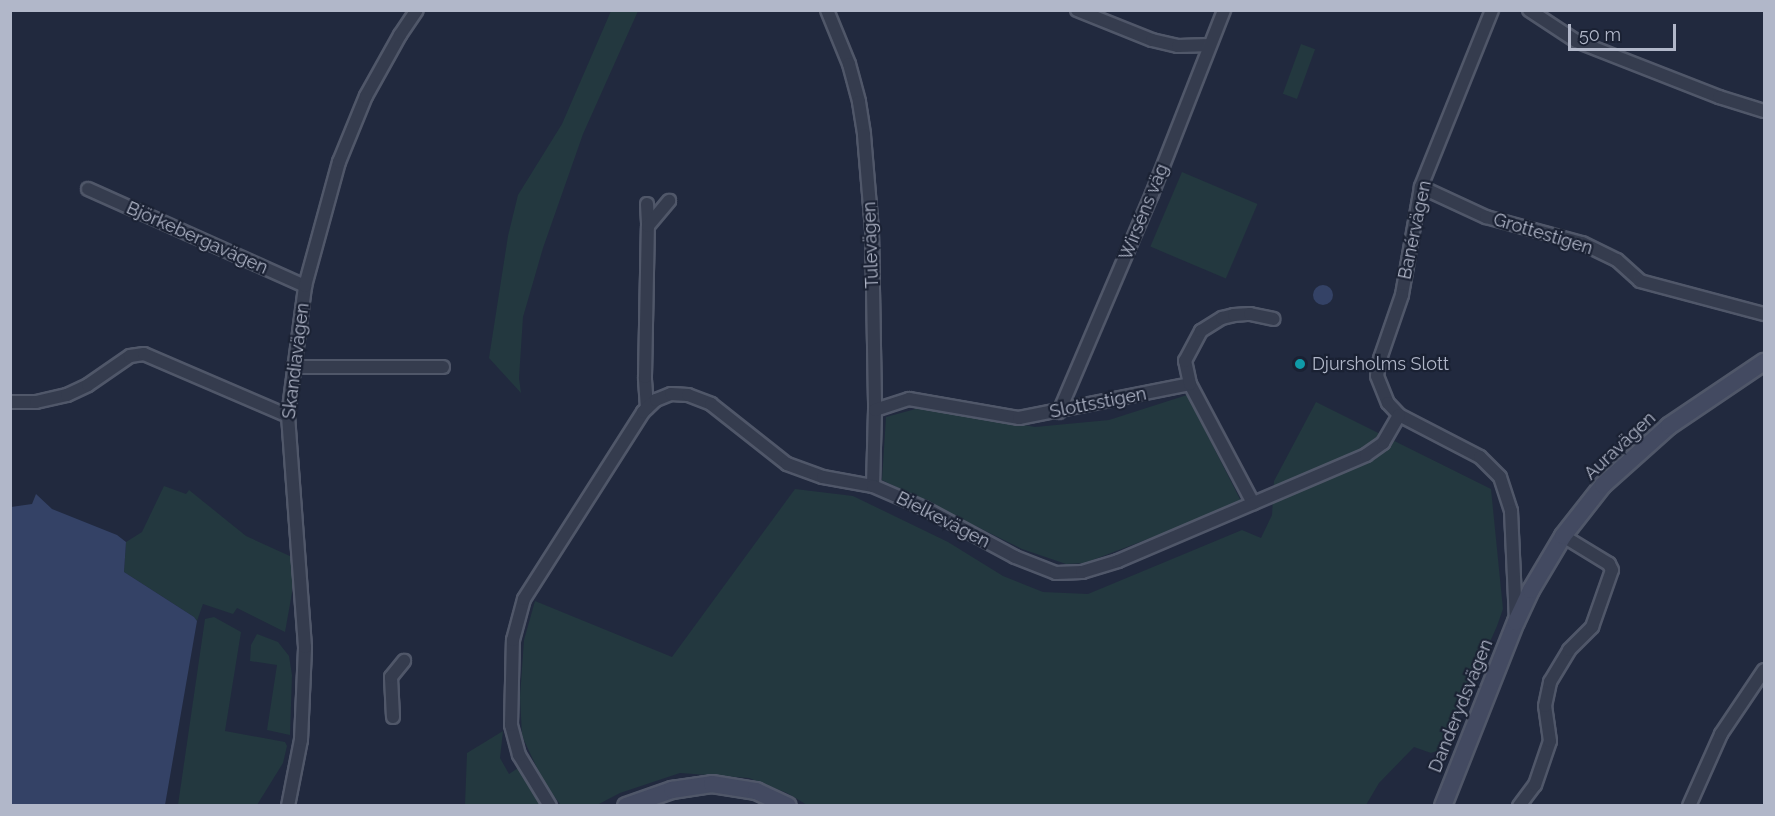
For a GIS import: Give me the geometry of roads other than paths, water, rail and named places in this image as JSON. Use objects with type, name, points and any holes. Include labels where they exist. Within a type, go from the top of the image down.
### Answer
[{"type":"street","name":"Skandiavägen","points":[[288,806],[301,740],[305,647],[288,416],[292,368],[305,286],[318,232],[343,151],[366,96],[400,35],[417,10]]},
{"type":"street","name":"Tulevägen","points":[[827,10],[849,64],[864,135],[872,231],[875,411],[873,486]]},
{"type":"street","points":[[1077,10],[1152,40],[1178,46],[1210,45]]},
{"type":"street","name":"Wirséns väg","points":[[1059,411],[1152,194],[1224,10]]},
{"type":"street","name":"Banérvägen","points":[[1399,415],[1388,403],[1377,376],[1380,359],[1402,295],[1421,187],[1492,10]]},
{"type":"street","points":[[1529,10],[1576,41],[1719,97],[1764,111]]},
{"type":"street","name":"Grottestigen","points":[[1421,187],[1486,217],[1582,243],[1617,260],[1640,281],[1764,314]]},
{"type":"street","name":"Björkebergavägen","points":[[88,189],[305,286]]},
{"type":"street","points":[[648,226],[669,201]]},
{"type":"street","points":[[647,204],[645,377],[648,408]]},
{"type":"street","points":[[1253,503],[1190,384],[1185,361],[1201,331],[1222,318],[1250,314],[1273,319]]},
{"type":"street","points":[[10,402],[36,402],[67,395],[88,385],[130,356],[144,354],[288,416]]},
{"type":"street","name":"Auravägen","points":[[1516,622],[1531,590],[1563,536],[1603,485],[1669,426],[1764,362]]},
{"type":"street","points":[[292,368],[443,367]]},
{"type":"street","name":"Slottsstigen","points":[[875,411],[909,399],[1019,417],[1190,384]]},
{"type":"street","name":"Bielkevägen","points":[[550,806],[519,755],[511,725],[513,640],[524,599],[648,408],[656,400],[671,394],[688,395],[711,404],[787,464],[823,477],[873,486],[924,508],[1015,557],[1056,573],[1082,572],[1118,561],[1366,455],[1383,443],[1399,415]]},
{"type":"street","points":[[1399,415],[1480,457],[1500,477],[1511,511],[1516,622]]},
{"type":"street","points":[[1520,806],[1535,785],[1550,741],[1545,706],[1550,682],[1569,650],[1592,627],[1612,570],[1609,564],[1563,536]]},
{"type":"street","name":"Danderydsvägen","points":[[1446,804],[1516,622]]},
{"type":"street","points":[[393,717],[391,677],[404,661]]},
{"type":"street","points":[[1689,806],[1721,734],[1764,670]]},
{"type":"street","points":[[626,806],[672,790],[712,784],[756,791],[788,806]]},
{"type":"water","points":[[1319,285],[1327,285],[1333,291],[1333,299],[1327,305],[1319,305],[1313,299],[1313,291]]},
{"type":"water","points":[[36,494],[52,509],[117,535],[126,542],[124,572],[197,621],[165,805],[11,805],[11,507],[32,504]]},
{"type":"place","name":"Djursholms Slott","points":[[1300,364]]}]
